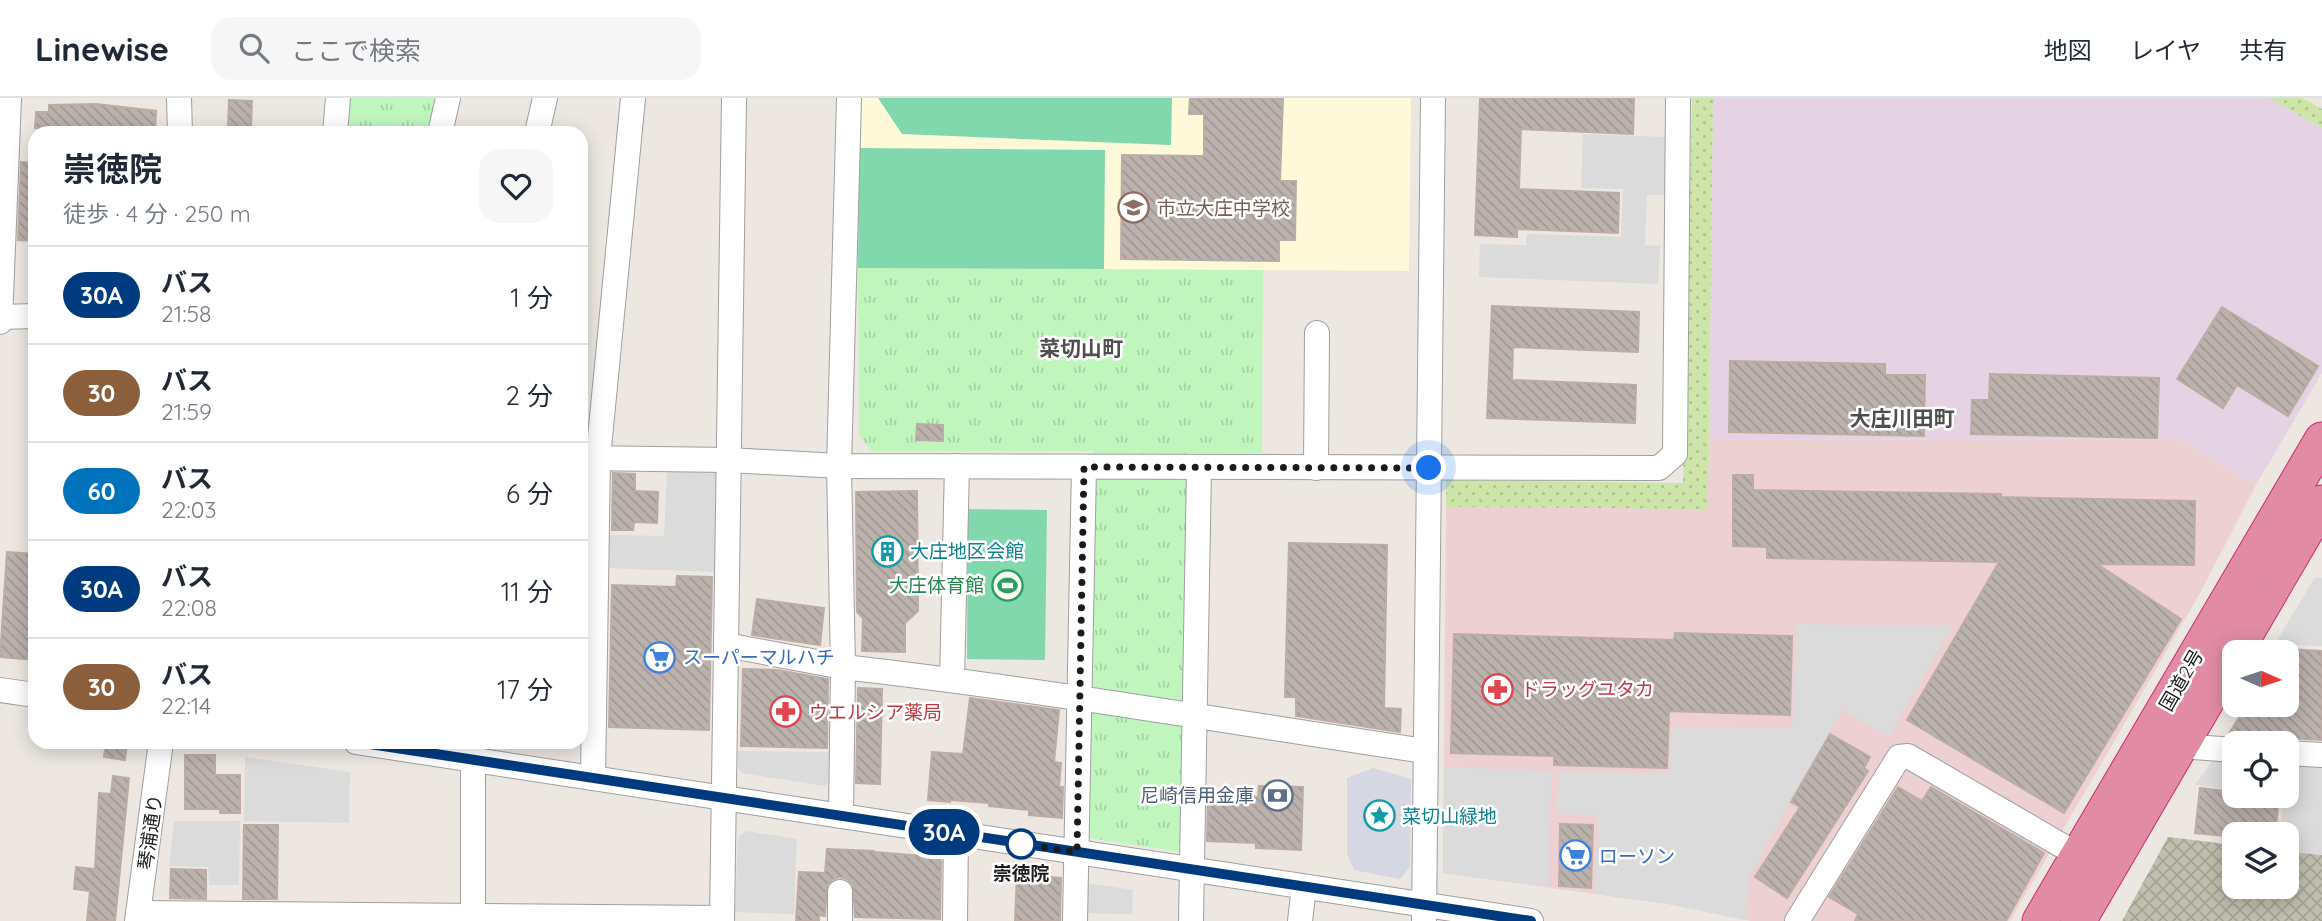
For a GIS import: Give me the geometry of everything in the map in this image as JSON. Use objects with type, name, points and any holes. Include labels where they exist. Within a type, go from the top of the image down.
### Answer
[{"type":"highway","name":"国道2号","points":[[2040,921],[2322,440]]},
{"type":"highway","name":"国道2号","points":[[2078,921],[2322,503]]},
{"type":"street","points":[[0,323],[9,98]]},
{"type":"street","points":[[179,98],[180,126]]},
{"type":"street","points":[[336,126],[338,98]]},
{"type":"street","points":[[442,126],[448,98]]},
{"type":"street","points":[[539,126],[545,98]]},
{"type":"street","points":[[593,778],[590,458],[633,98]]},
{"type":"street","points":[[138,917],[722,920],[734,98]]},
{"type":"street","points":[[841,816],[843,667],[839,466],[849,98]]},
{"type":"street","points":[[1424,913],[1433,98]]},
{"type":"street","points":[[590,458],[729,460],[839,466],[1659,468],[1675,454],[1678,98]]},
{"type":"street","points":[[0,317],[28,316]]},
{"type":"street","points":[[1316,468],[1317,332]]},
{"type":"street","points":[[952,680],[957,466]]},
{"type":"street","points":[[1075,921],[1084,467]]},
{"type":"street","points":[[1191,921],[1199,468]]},
{"type":"street","points":[[726,645],[843,667],[1079,697],[1425,751]]},
{"type":"street","points":[[0,690],[28,694]]},
{"type":"street","points":[[2179,746],[2222,749]]},
{"type":"street","name":"琴浦通り","points":[[138,917],[160,749]]},
{"type":"street","points":[[447,749],[473,751],[593,778],[1304,887],[1424,913],[1531,921]]},
{"type":"street","points":[[473,751],[473,919]]},
{"type":"street","points":[[2299,754],[2322,755]]},
{"type":"street","points":[[1797,921],[1899,757],[1908,756],[2078,855]]},
{"type":"street","points":[[955,921],[956,834]]},
{"type":"street","points":[[1300,921],[1304,887]]},
{"type":"street","points":[[840,892],[840,921]]},
{"type":"shaded area","name":"市立大庄中学校","points":[[860,98],[1411,98],[1409,271],[858,268]]},
{"type":"shaded area","points":[[1713,98],[2269,98],[2322,128],[2322,373],[2256,485],[2181,440],[1709,439]]},
{"type":"shaded area","points":[[1583,134],[1667,137],[1665,195],[1647,195],[1645,245],[1660,246],[1658,284],[1479,277],[1480,244],[1526,245],[1527,234],[1621,237],[1623,189],[1581,188]]},
{"type":"shaded area","points":[[1709,439],[2181,440],[2256,485],[2199,595],[2010,921],[1751,921],[1668,904],[1443,873],[1446,507],[1707,509]]},
{"type":"shaded area","points":[[667,470],[719,472],[715,572],[607,568],[608,535],[664,536]]},
{"type":"shaded area","points":[[2315,577],[2322,578],[2322,646],[2300,645],[2300,640],[2277,640]]},
{"type":"shaded area","points":[[1797,624],[1952,626],[1888,737],[1842,710],[1749,876],[1745,920],[1668,904],[1595,894],[1598,815],[1557,814],[1559,771],[1670,774],[1671,727],[1792,728]]},
{"type":"shaded area","points":[[738,751],[831,752],[831,780],[825,786],[742,773],[738,767]]},
{"type":"shaded area","points":[[245,757],[350,772],[349,823],[244,821]]},
{"type":"shaded area","points":[[2213,760],[2222,760],[2222,788],[2195,785]]},
{"type":"shaded area","points":[[2299,766],[2322,768],[2322,855],[2299,852],[2299,822],[2281,822],[2283,808],[2299,808]]},
{"type":"shaded area","points":[[1444,767],[1551,771],[1549,887],[1443,873]]},
{"type":"shaded area","name":"菜切山緑地","points":[[1373,768],[1411,779],[1410,867],[1400,879],[1354,870],[1347,853],[1347,778]]},
{"type":"shaded area","points":[[174,821],[240,821],[239,885],[209,885],[208,867],[169,866]]},
{"type":"shaded area","points":[[747,831],[797,839],[794,914],[735,912],[738,837]]},
{"type":"shaded area","points":[[2168,837],[2222,843],[2222,899],[2299,899],[2299,852],[2322,855],[2322,921],[2122,921]]},
{"type":"shaded area","points":[[1086,883],[1133,890],[1132,914],[1084,913]]},
{"type":"green space","points":[[345,98],[444,98],[438,126],[343,126]]},
{"type":"green space","points":[[878,98],[1172,98],[1171,145],[902,134]]},
{"type":"green space","points":[[1692,98],[1713,98],[1708,509],[1446,507],[1446,480],[1683,483]]},
{"type":"green space","points":[[2269,98],[2303,98],[2322,109],[2322,128]]},
{"type":"green space","points":[[859,148],[1105,150],[1104,269],[858,268]]},
{"type":"green space","points":[[858,268],[1263,270],[1262,453],[1187,453],[1180,852],[1089,838],[1094,451],[872,451],[859,436]]},
{"type":"green space","name":"大庄体育館","points":[[968,509],[1047,510],[1045,660],[967,659]]},
{"type":"building","points":[[1190,98],[1283,98],[1280,181],[1296,181],[1295,240],[1279,240],[1279,261],[1121,259],[1122,155],[1204,156],[1204,114],[1189,114]]},
{"type":"building","points":[[1480,98],[1634,98],[1633,134],[1521,129],[1519,189],[1619,193],[1618,233],[1517,229],[1517,237],[1475,235]]},
{"type":"building","points":[[229,100],[252,101],[251,126],[228,126]]},
{"type":"building","points":[[96,104],[156,111],[155,126],[35,126],[36,112],[49,112],[49,105]]},
{"type":"building","points":[[21,162],[28,162],[28,241],[18,240]]},
{"type":"building","points":[[1492,306],[1639,312],[1638,352],[1513,347],[1512,380],[1636,385],[1635,423],[1487,418]]},
{"type":"building","points":[[2222,307],[2318,366],[2288,416],[2237,385],[2223,408],[2177,379]]},
{"type":"building","points":[[1730,361],[1885,364],[1885,375],[1925,375],[1924,436],[1729,432]]},
{"type":"building","points":[[1990,374],[2159,378],[2157,438],[1971,434],[1972,400],[1989,400]]},
{"type":"building","points":[[917,424],[943,425],[943,441],[916,440]]},
{"type":"building","points":[[613,473],[635,474],[635,491],[658,492],[657,523],[634,522],[633,530],[612,530]]},
{"type":"building","points":[[1733,475],[1753,475],[1753,490],[2001,494],[2001,497],[2195,501],[2194,565],[2097,564],[2181,619],[2064,813],[1907,720],[1999,562],[1767,558],[1767,547],[1733,546]]},
{"type":"building","name":"大庄地区会館","points":[[917,491],[918,611],[905,623],[905,652],[862,651],[863,618],[857,612],[856,492]]},
{"type":"building","points":[[1289,543],[1387,545],[1384,708],[1401,709],[1400,732],[1296,716],[1296,697],[1285,697]]},
{"type":"building","points":[[7,552],[28,554],[28,659],[0,657]]},
{"type":"building","name":"スーパーマルハチ","points":[[677,576],[712,577],[709,730],[609,727],[612,585],[676,587]]},
{"type":"building","points":[[757,599],[824,608],[820,645],[752,635]]},
{"type":"building","points":[[1675,633],[1792,636],[1790,715],[1669,711],[1667,768],[1554,765],[1554,756],[1451,753],[1454,634],[1674,640]]},
{"type":"building","points":[[2300,650],[2322,651],[2322,740],[2299,739],[2299,731],[2231,731],[2239,718],[2300,718]]},
{"type":"building","name":"ウエルシア薬局","points":[[743,669],[778,670],[828,679],[827,748],[741,746]]},
{"type":"building","points":[[858,688],[882,689],[880,784],[856,783]]},
{"type":"building","points":[[970,698],[1059,710],[1054,762],[1061,763],[1059,787],[1063,787],[1062,818],[1029,815],[1029,810],[989,806],[989,803],[928,800],[932,752],[963,754]]},
{"type":"building","points":[[1830,734],[1870,757],[1864,768],[1868,771],[1787,898],[1755,877],[1800,807],[1791,802]]},
{"type":"building","points":[[105,749],[126,749],[125,760],[104,757]]},
{"type":"building","points":[[185,755],[215,755],[215,775],[240,775],[240,813],[220,813],[220,809],[185,809]]},
{"type":"building","points":[[113,776],[129,778],[115,921],[87,921],[90,891],[74,889],[76,867],[95,869],[99,793],[111,794]]},
{"type":"building","points":[[1259,786],[1303,787],[1301,850],[1256,848],[1256,843],[1207,841],[1208,795],[1258,797]]},
{"type":"building","points":[[1898,787],[1922,801],[1931,787],[2044,853],[2006,921],[1855,921],[1858,914],[1829,897]]},
{"type":"building","points":[[2200,788],[2222,791],[2222,808],[2278,808],[2276,822],[2222,822],[2222,836],[2195,833]]},
{"type":"building","name":"ローソン","points":[[1560,824],[1593,825],[1591,888],[1559,886]]},
{"type":"building","points":[[244,825],[278,825],[277,899],[243,899]]},
{"type":"building","points":[[827,849],[936,857],[941,861],[940,919],[855,917],[853,885],[847,879],[839,877],[827,885],[825,916],[819,915],[819,921],[796,921],[799,872],[825,873]]},
{"type":"building","points":[[171,869],[206,870],[206,899],[170,898]]},
{"type":"building","points":[[1017,874],[1061,878],[1060,921],[1015,921]]},
{"type":"bus line","name":"30A","points":[[403,749],[1531,921]]},
{"type":"place","name":"市立大庄中学校","points":[[1134,208]]},
{"type":"place","name":"大庄地区会館","points":[[887,551]]},
{"type":"place","name":"大庄体育館","points":[[1007,585]]},
{"type":"place","name":"スーパーマルハチ","points":[[660,657]]},
{"type":"place","name":"ドラッグユタカ","points":[[1498,689]]},
{"type":"place","name":"ウエルシア薬局","points":[[786,712]]},
{"type":"place","name":"尼崎信用金庫","points":[[1277,795]]},
{"type":"place","name":"菜切山緑地","points":[[1379,816]]},
{"type":"place","name":"崇徳院","points":[[1021,844]]},
{"type":"place","name":"ローソン","points":[[1576,856]]},
{"type":"district","name":"菜切山町","points":[[1081,349]]},
{"type":"district","name":"大庄川田町","points":[[1902,419]]},
{"type":"route","points":[[1021,844],[1014,843],[1077,852],[1084,467],[1429,468]]}]
